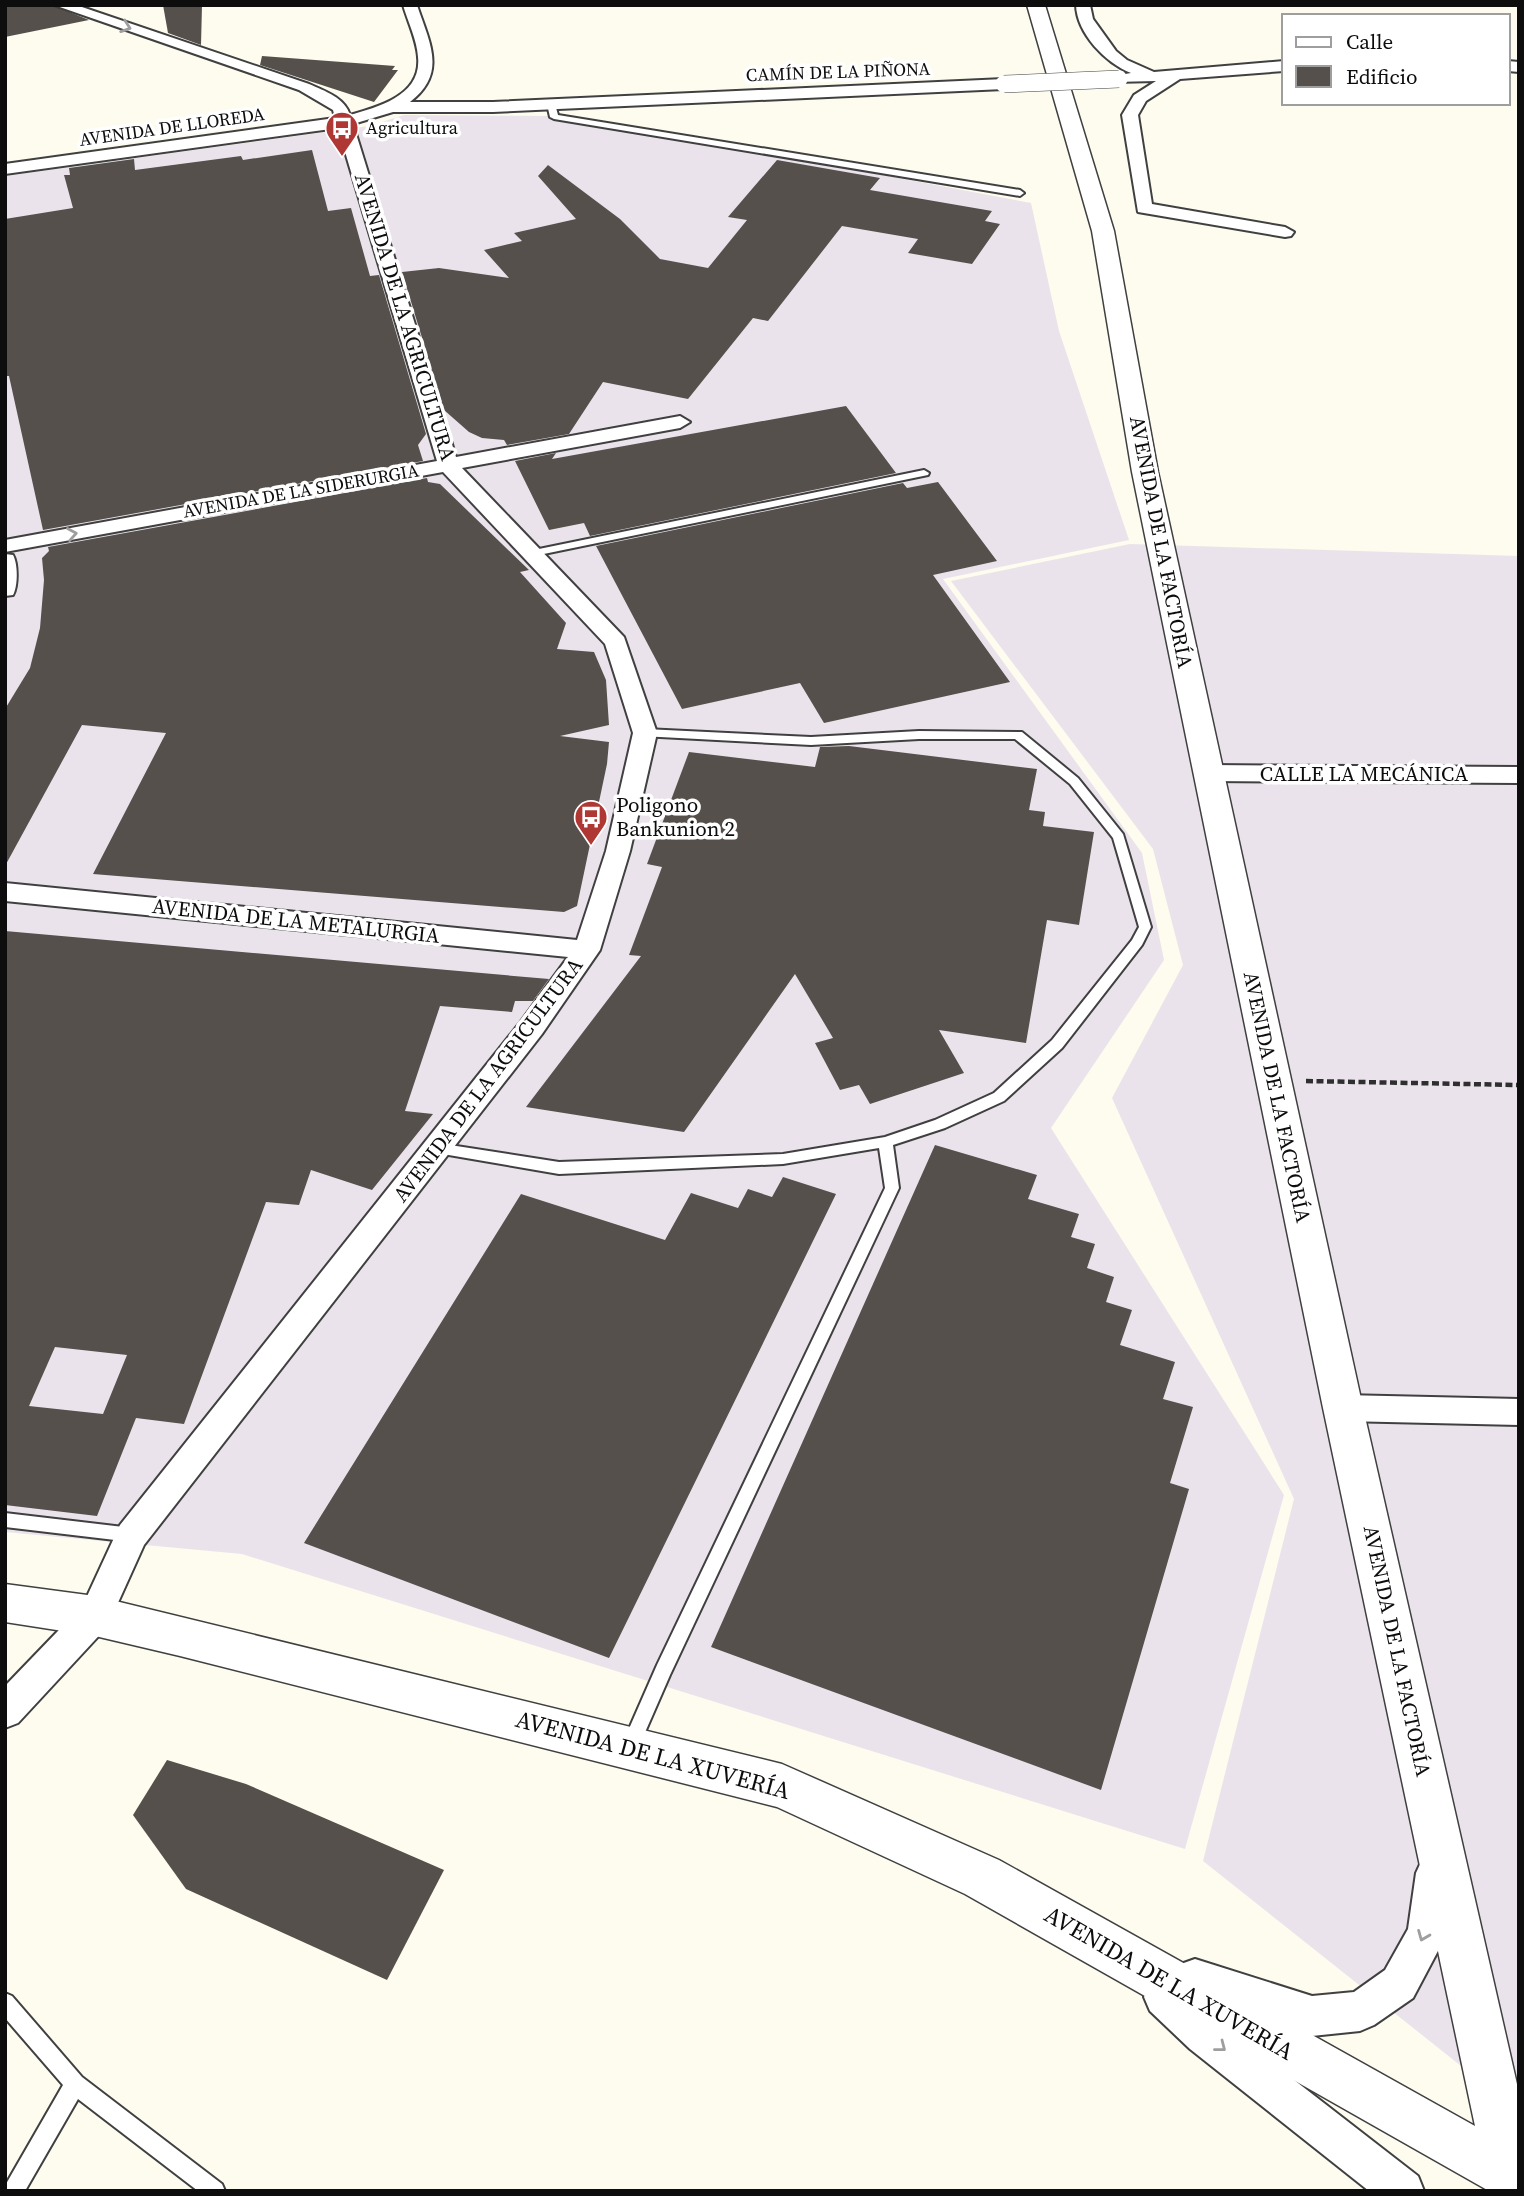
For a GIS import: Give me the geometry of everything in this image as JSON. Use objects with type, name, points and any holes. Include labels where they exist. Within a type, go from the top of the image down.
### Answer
[{"type":"street","points":[[61,5],[304,87],[340,108],[344,122]]},
{"type":"street","points":[[394,107],[411,95],[421,80],[426,63],[410,5]]},
{"type":"street","name":"AVENIDA DE LA FACTORÍA","points":[[1035,5],[1103,231],[1145,472],[1343,1408],[1515,2181]]},
{"type":"street","points":[[1083,5],[1083,13],[1107,54],[1123,65],[1151,76]]},
{"type":"street","name":"CAMÍN DE LA PIÑONA","points":[[394,107],[551,104],[1119,79],[1282,66]]},
{"type":"street","points":[[1177,74],[1140,98],[1130,116],[1144,208],[1285,232]]},
{"type":"street","name":"AVENIDA DE LLOREDA","points":[[5,169],[344,122],[394,107]]},
{"type":"street","name":"AVENIDA DE LA AGRICULTURA","points":[[9,1703],[96,1616],[132,1535],[532,1027],[587,950],[618,851],[645,733],[615,642],[534,553],[448,465],[344,122]]},
{"type":"street","name":"AVENIDA DE LA SIDERURGIA","points":[[5,546],[680,422]]},
{"type":"street","points":[[5,560],[5,590]]},
{"type":"street","name":"CALLE LA MECÁNICA","points":[[1209,773],[1519,775]]},
{"type":"street","name":"AVENIDA DE LA METALURGIA","points":[[5,892],[587,950]]},
{"type":"street","points":[[1343,1408],[1519,1412]]},
{"type":"street","name":"AVENIDA DE LA XUVERÍA","points":[[5,1603],[96,1616],[782,1786],[982,1877],[1515,2181]]},
{"type":"street","points":[[1115,1953],[1312,2016],[1360,2011],[1399,1984],[1426,1933],[1439,1845]]},
{"type":"street","points":[[1115,1953],[1205,2035],[1403,2191]]},
{"type":"lane","points":[[551,104],[554,117],[1020,193]]},
{"type":"lane","points":[[534,553],[924,473]]},
{"type":"lane","points":[[437,1148],[559,1168],[783,1159],[885,1142],[940,1124],[999,1097],[1057,1044],[1137,942],[1144,927],[1119,837],[1074,781],[1018,735],[919,735],[811,741],[645,733]]},
{"type":"lane","points":[[630,1747],[663,1671],[892,1188],[885,1142]]},
{"type":"lane","points":[[5,1520],[132,1535]]},
{"type":"lane","points":[[5,2003],[75,2084],[215,2191]]},
{"type":"lane","points":[[13,2191],[75,2084]]},
{"type":"path","points":[[1274,1080],[1519,1084]]},
{"type":"shaded area","points":[[404,115],[570,116],[1031,203],[1059,331],[1129,540],[943,579],[1142,853],[1164,960],[1051,1128],[1284,1495],[1185,1849],[242,1554],[5,1532],[5,176],[369,126]]},
{"type":"shaded area","points":[[1130,544],[1519,556],[1519,2112],[1203,1861],[1294,1499],[1112,1098],[1183,965],[1153,849],[951,581]]},
{"type":"building","points":[[5,5],[52,5],[89,20],[5,37]]},
{"type":"building","points":[[163,5],[202,5],[201,45],[168,33]]},
{"type":"building","points":[[262,56],[395,66],[392,70],[398,70],[374,102],[260,65]]},
{"type":"building","points":[[312,150],[328,211],[351,208],[370,276],[379,275],[426,434],[418,445],[423,461],[43,530],[9,376],[5,376],[5,219],[73,208],[64,175],[70,175],[69,168],[134,159],[135,170],[241,156],[243,160]]},
{"type":"building","points":[[777,160],[880,178],[870,190],[992,211],[985,221],[1000,224],[972,264],[908,253],[918,239],[842,226],[768,321],[753,318],[688,399],[603,382],[569,434],[507,445],[504,440],[482,438],[469,432],[444,410],[402,272],[439,268],[509,278],[484,250],[522,241],[514,233],[576,219],[538,176],[548,165],[620,219],[660,259],[708,268],[747,220],[728,217]]},
{"type":"building","points":[[846,406],[896,473],[590,536],[584,523],[549,530],[515,461],[556,453],[552,459]]},
{"type":"building","points":[[427,478],[428,482],[440,484],[529,570],[520,572],[566,623],[557,649],[594,652],[606,680],[609,725],[560,736],[609,742],[607,764],[577,906],[564,912],[93,874],[166,733],[82,725],[5,866],[5,709],[30,668],[40,628],[44,580],[42,558],[49,551],[48,547]]},
{"type":"building","points":[[938,482],[997,561],[933,575],[1010,682],[824,723],[800,683],[682,709],[596,546],[903,483],[907,488]]},
{"type":"building","points":[[849,746],[1037,769],[1029,810],[1045,812],[1043,826],[1094,832],[1079,925],[1047,920],[1026,1043],[939,1030],[964,1073],[870,1104],[859,1085],[840,1090],[815,1043],[833,1038],[795,974],[684,1132],[526,1107],[641,956],[629,955],[662,867],[647,864],[689,752],[815,767],[820,747]]},
{"type":"building","points":[[5,931],[549,979],[533,1001],[515,1001],[512,1012],[440,1006],[405,1111],[433,1114],[372,1190],[311,1170],[299,1205],[266,1202],[184,1424],[136,1418],[97,1516],[5,1505]],"holes":[[[55,1347],[127,1355],[103,1414],[29,1406]]]},
{"type":"building","points":[[935,1145],[1037,1175],[1028,1199],[1079,1214],[1071,1237],[1095,1244],[1087,1268],[1114,1277],[1106,1302],[1132,1310],[1120,1345],[1175,1362],[1163,1399],[1193,1407],[1170,1483],[1189,1489],[1101,1790],[711,1647]]},
{"type":"building","points":[[783,1177],[836,1194],[609,1658],[304,1543],[521,1194],[665,1240],[691,1193],[738,1208],[748,1189],[772,1197]]},
{"type":"building","points":[[167,1760],[246,1784],[444,1870],[387,1980],[186,1889],[133,1815]]},
{"type":"place","name":"Agricultura","points":[[342,158]]},
{"type":"place","name":"Poligono Bankunion 2","points":[[591,847]]}]
